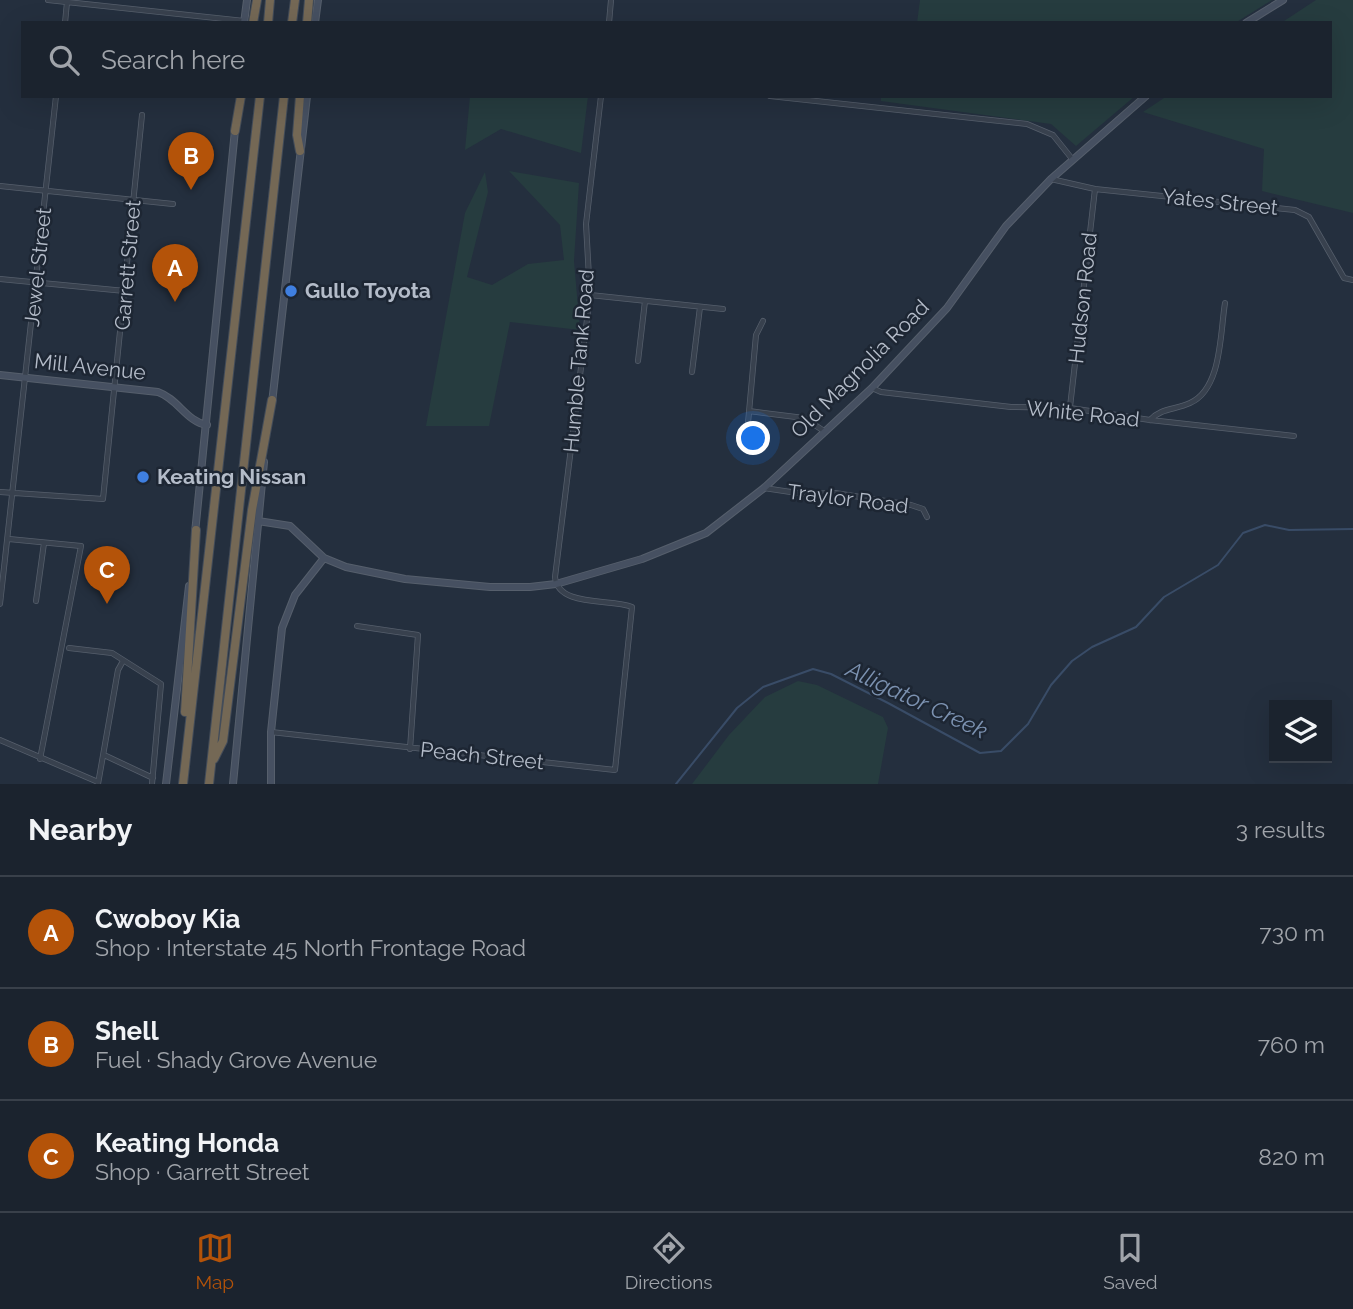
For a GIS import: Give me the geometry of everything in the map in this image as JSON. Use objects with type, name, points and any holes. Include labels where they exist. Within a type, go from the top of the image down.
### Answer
[{"type":"highway","points":[[247,21],[257,0]]},
{"type":"highway","points":[[268,21],[270,0]]},
{"type":"highway","points":[[292,21],[295,0]]},
{"type":"highway","points":[[307,21],[309,0]]},
{"type":"highway","points":[[235,131],[239,98]]},
{"type":"highway","points":[[184,766],[260,98]]},
{"type":"highway","points":[[209,784],[284,98]]},
{"type":"highway","points":[[300,98],[297,135],[300,151]]},
{"type":"highway","points":[[210,768],[223,741],[251,510],[272,400]]},
{"type":"highway","points":[[183,784],[196,530]]},
{"type":"street","points":[[48,0],[238,21]]},
{"type":"street","points":[[247,0],[247,21]]},
{"type":"street","points":[[315,21],[318,0]]},
{"type":"street","points":[[609,21],[611,0]]},
{"type":"street","points":[[1249,21],[1283,0]]},
{"type":"street","points":[[65,21],[67,2]]},
{"type":"street","name":"Jewel Street","points":[[0,604],[56,98]]},
{"type":"street","points":[[233,784],[258,521],[307,98]]},
{"type":"street","name":"Humble Tank Road","points":[[556,584],[590,295],[586,224],[601,98]]},
{"type":"street","points":[[789,98],[1018,122],[1053,135],[1073,160]]},
{"type":"street","name":"Old Magnolia Road","points":[[324,558],[346,567],[443,584],[490,587],[556,584],[642,559],[690,540],[724,522],[872,388],[947,308],[1006,226],[1051,179],[1144,98]]},
{"type":"street","name":"Garrett Street","points":[[13,493],[103,499],[142,115]]},
{"type":"street","points":[[166,784],[196,530],[235,131]]},
{"type":"street","name":"Yates Street","points":[[1051,179],[1095,189],[1295,209],[1309,217],[1344,278],[1353,281]]},
{"type":"street","points":[[0,186],[173,204]]},
{"type":"street","name":"Hudson Road","points":[[1070,408],[1095,189]]},
{"type":"street","points":[[0,279],[125,291]]},
{"type":"street","points":[[590,295],[723,309]]},
{"type":"street","points":[[638,361],[645,301]]},
{"type":"street","points":[[1150,420],[1159,412],[1193,402],[1205,390],[1213,374],[1225,303]]},
{"type":"street","points":[[692,372],[700,307]]},
{"type":"street","points":[[752,433],[748,426],[749,411],[757,332],[763,321]]},
{"type":"street","name":"Mill Avenue","points":[[0,375],[116,386],[166,395],[199,424],[207,425]]},
{"type":"street","name":"White Road","points":[[872,388],[881,392],[1011,407],[1070,408],[1294,436]]},
{"type":"street","points":[[749,411],[804,418],[824,431]]},
{"type":"street","name":"Traylor Road","points":[[764,488],[804,494],[835,493],[911,505],[923,509],[927,517]]},
{"type":"street","points":[[0,492],[13,493]]},
{"type":"street","points":[[258,521],[290,526],[324,558],[286,612],[271,732],[271,784]]},
{"type":"street","points":[[9,539],[81,546],[40,759]]},
{"type":"street","points":[[36,601],[44,543]]},
{"type":"street","name":"Peach Street","points":[[271,732],[615,770],[632,607],[573,597],[556,584]]},
{"type":"street","points":[[357,626],[418,635],[410,749]]},
{"type":"street","points":[[69,648],[112,653],[161,684],[152,781],[104,754]]},
{"type":"street","points":[[0,740],[98,783],[118,670],[123,661]]},
{"type":"green space","points":[[920,0],[1272,0],[1238,21],[917,21]]},
{"type":"green space","points":[[1316,0],[1353,0],[1353,213],[1262,191],[1264,149],[1143,112],[1164,98],[1332,98],[1332,21],[1284,21]]},
{"type":"green space","points":[[470,98],[588,98],[581,153],[501,129],[465,150]]},
{"type":"green space","points":[[881,98],[1133,98],[1076,146],[1051,124],[881,101]]},
{"type":"green space","points":[[509,171],[579,183],[574,261],[580,330],[510,322],[489,426],[426,426],[465,213],[485,172],[488,192],[467,277],[492,285],[528,264],[564,260],[560,225]]},
{"type":"green space","points":[[798,681],[817,685],[883,717],[888,728],[878,784],[692,784],[729,735],[765,697]]},
{"type":"waterway","name":"Alligator Creek","points":[[676,784],[737,708],[763,687],[813,669],[831,674],[980,753],[1001,751],[1028,724],[1051,685],[1072,661],[1092,647],[1136,627],[1164,597],[1218,565],[1243,533],[1265,525],[1289,530],[1353,529]]},
{"type":"place","name":"Shell","points":[[191,190]]},
{"type":"place","name":"Gullo Toyota","points":[[291,291]]},
{"type":"place","name":"Cwoboy Kia","points":[[175,302]]},
{"type":"place","name":"Keating Nissan","points":[[143,477]]},
{"type":"place","name":"Keating Honda","points":[[107,604]]}]
